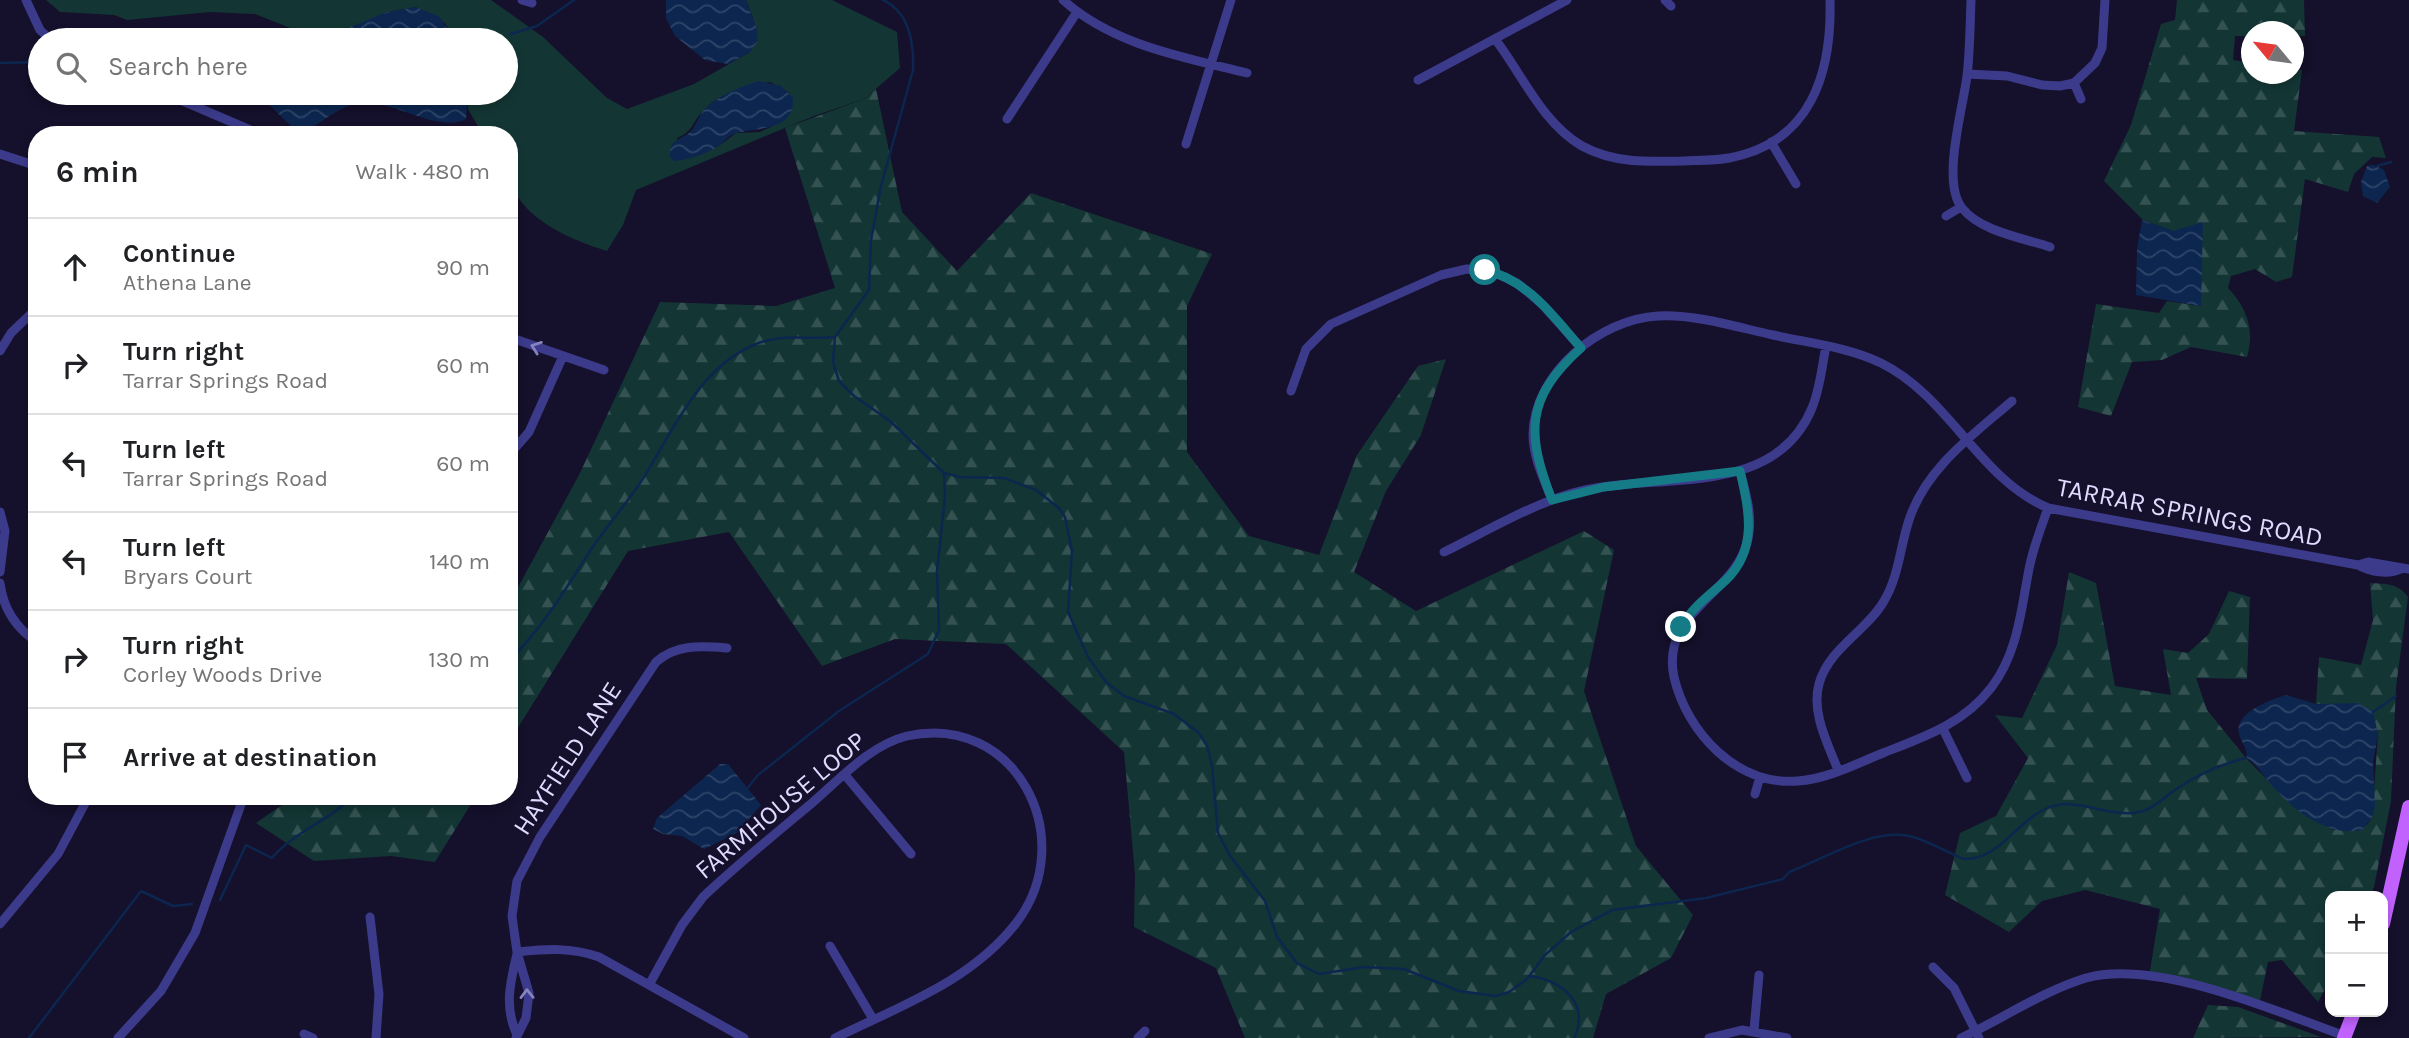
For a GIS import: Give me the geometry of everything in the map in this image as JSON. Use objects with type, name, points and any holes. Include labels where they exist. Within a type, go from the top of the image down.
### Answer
[{"type":"main road","points":[[2388,902],[2409,807]]},
{"type":"main road","points":[[2344,1037],[2352,1017]]},
{"type":"street","points":[[26,0],[39,28]]},
{"type":"street","points":[[1063,0],[1077,12],[1128,40],[1247,73]]},
{"type":"street","points":[[1186,144],[1231,0]]},
{"type":"street","points":[[1418,80],[1567,0]]},
{"type":"street","points":[[1495,39],[1550,118],[1575,141],[1589,149],[1629,161],[1708,160],[1737,156],[1771,142],[1801,115],[1823,79],[1828,55],[1830,0]]},
{"type":"street","points":[[1971,0],[1967,74],[1954,159],[1954,190],[1961,207],[1990,226],[2050,247]]},
{"type":"street","points":[[1967,74],[2007,76],[2042,85],[2074,83],[2095,63],[2102,48],[2105,0]]},
{"type":"street","points":[[1007,119],[1077,12]]},
{"type":"street","points":[[2074,83],[2081,99]]},
{"type":"street","points":[[192,105],[241,126]]},
{"type":"street","points":[[1771,142],[1796,184]]},
{"type":"street","points":[[0,154],[28,163]]},
{"type":"street","points":[[1946,216],[1961,207]]},
{"type":"street","points":[[1291,391],[1302,356],[1331,324],[1459,270],[1485,270],[1517,283],[1543,305],[1581,348]]},
{"type":"street","name":"TARRAR SPRINGS ROAD","points":[[1552,500],[1535,453],[1535,416],[1546,390],[1581,348],[1630,321],[1676,316],[1826,346],[1865,356],[1897,372],[1925,392],[2010,486],[2048,508],[2358,565],[2368,570],[2392,573],[2405,569]]},
{"type":"street","points":[[0,351],[11,333],[28,317]]},
{"type":"street","points":[[518,340],[604,370]]},
{"type":"street","points":[[1444,552],[1552,500],[1594,488],[1740,471],[1776,454],[1805,422],[1818,390],[1826,346]]},
{"type":"street","points":[[518,445],[529,432],[563,356]]},
{"type":"street","points":[[1838,771],[1818,709],[1817,692],[1822,675],[1831,660],[1863,629],[1884,601],[1895,578],[1904,535],[1916,502],[1935,472],[2012,401]]},
{"type":"street","points":[[1740,471],[1750,515],[1745,549],[1733,572],[1685,620],[1675,643],[1673,670],[1680,695],[1709,744],[1736,766],[1760,777],[1801,781],[1838,771],[1943,729],[1978,703],[2008,660],[2019,626],[2033,550],[2048,508]]},
{"type":"street","points":[[0,512],[5,531],[0,572]]},
{"type":"street","points":[[0,583],[10,614],[28,635]]},
{"type":"street","name":"HAYFIELD LANE","points":[[516,1036],[526,1018],[529,993],[517,952],[512,916],[517,881],[540,837],[640,682],[668,653],[696,646],[727,648]]},
{"type":"street","points":[[1943,729],[1967,778]]},
{"type":"street","name":"FARMHOUSE LOOP","points":[[649,985],[682,925],[703,897],[845,775],[887,744],[906,737],[927,734],[968,739],[996,753],[1018,773],[1036,808],[1042,839],[1036,879],[1027,908],[976,966],[835,1038]]},
{"type":"street","points":[[845,775],[911,854]]},
{"type":"street","points":[[1755,794],[1760,777]]},
{"type":"street","points":[[0,924],[58,854],[84,805]]},
{"type":"street","points":[[118,1038],[161,991],[195,933],[241,805]]},
{"type":"street","points":[[370,916],[379,994],[376,1038]]},
{"type":"street","points":[[830,946],[873,1019]]},
{"type":"street","points":[[517,952],[577,949],[744,1038]]},
{"type":"street","name":"HAYFIELD LANE","points":[[516,1036],[509,1018],[508,992],[517,952]]},
{"type":"street","points":[[1933,967],[1954,988],[1977,1035]]},
{"type":"street","points":[[1961,1038],[1977,1035],[2078,981],[2121,974],[2205,988],[2344,1037]]},
{"type":"street","points":[[1754,1030],[1759,975]]},
{"type":"street","points":[[1709,1038],[1731,1031],[1754,1030],[1787,1038]]},
{"type":"street","points":[[1138,1038],[1145,1031]]},
{"type":"green space","points":[[46,0],[491,0],[543,37],[607,98],[627,109],[694,84],[750,52],[753,17],[746,0],[832,0],[897,32],[900,68],[864,99],[814,116],[636,190],[623,225],[607,251],[563,234],[524,206],[518,197],[518,126],[478,126],[468,109],[468,105],[518,105],[518,28],[448,28],[445,23],[416,7],[387,12],[350,28],[290,28],[255,14],[210,12],[127,20],[114,15],[60,12]],"holes":[[[770,82],[790,93],[779,123],[760,132],[736,133],[720,145],[681,160],[677,138],[686,133],[699,115],[717,99],[743,88]]]},
{"type":"green space","points":[[2177,0],[2304,0],[2305,36],[2304,21],[2241,21],[2241,36],[2235,36],[2233,60],[2241,61],[2241,84],[2300,84],[2294,131],[2379,137],[2386,158],[2372,157],[2354,174],[2348,192],[2305,179],[2292,277],[2276,282],[2255,269],[2231,276],[2228,288],[2240,303],[2250,329],[2247,357],[2191,347],[2162,360],[2132,362],[2111,416],[2078,407],[2096,304],[2159,313],[2167,301],[2200,306],[2173,231],[2143,220],[2104,181],[2131,125],[2161,24],[2175,20]]},
{"type":"green space","points":[[876,89],[902,212],[957,271],[1031,193],[1212,254],[1187,306],[1187,452],[1249,536],[1319,555],[1357,455],[1418,366],[1446,359],[1421,435],[1386,491],[1354,572],[1416,611],[1584,531],[1614,550],[1584,691],[1636,846],[1693,915],[1671,958],[1606,994],[1593,1038],[1245,1038],[1216,968],[1134,927],[1135,874],[1124,752],[1006,644],[895,639],[822,666],[729,532],[628,551],[518,728],[518,587],[579,475],[660,302],[776,306],[835,288],[785,128],[864,99]]},
{"type":"green space","points":[[2069,572],[2096,583],[2115,686],[2171,695],[2163,649],[2188,653],[2209,634],[2229,591],[2250,597],[2247,679],[2196,678],[2207,710],[2246,758],[2282,795],[2334,830],[2367,825],[2372,818],[2378,734],[2372,712],[2316,704],[2319,657],[2361,665],[2373,620],[2370,583],[2396,587],[2408,597],[2396,687],[2391,801],[2374,887],[2372,891],[2325,891],[2325,989],[2318,1002],[2282,960],[2268,962],[2259,1005],[2149,977],[2160,909],[2085,890],[2042,901],[2009,932],[1945,895],[1960,833],[1996,816],[2028,758],[1995,715],[2022,718],[2057,645]]},
{"type":"green space","points":[[282,805],[470,805],[435,862],[391,856],[314,861],[256,823]]},
{"type":"green space","points":[[2208,1005],[2238,1007],[2321,1037],[2193,1038]]},
{"type":"water","points":[[666,0],[746,0],[757,29],[758,41],[750,52],[728,64],[705,60],[675,36],[666,18]]},
{"type":"water","points":[[416,7],[440,17],[447,28],[348,28],[387,12]]},
{"type":"water","points":[[759,81],[781,86],[793,97],[792,109],[781,123],[732,135],[699,156],[674,161],[670,157],[673,144],[691,131],[710,105],[730,92]]},
{"type":"water","points":[[269,105],[352,105],[314,126],[291,126]]},
{"type":"water","points":[[385,105],[467,105],[466,119],[442,122]]},
{"type":"water","points":[[2374,165],[2384,170],[2390,187],[2377,203],[2363,196],[2361,182],[2367,166]]},
{"type":"water","points":[[2142,220],[2173,231],[2203,222],[2201,306],[2136,295],[2137,249]]},
{"type":"water","points":[[2286,695],[2316,704],[2358,703],[2373,712],[2378,734],[2373,762],[2375,806],[2372,818],[2362,830],[2336,830],[2310,819],[2287,802],[2256,765],[2246,758],[2246,750],[2238,729],[2241,721],[2253,709]]},
{"type":"water","points":[[720,764],[728,764],[761,805],[737,833],[704,849],[682,836],[663,834],[653,829],[657,818]]},
{"type":"waterway","points":[[518,32],[537,26],[574,0]]},
{"type":"waterway","points":[[883,0],[892,5],[905,21],[913,50],[913,70],[881,186],[871,240],[869,290],[835,337],[833,362],[839,381],[854,396],[890,421],[944,473],[960,477],[1004,478],[1036,490],[1059,508],[1065,517],[1072,551],[1068,612],[1088,657],[1106,682],[1124,696],[1174,714],[1199,733],[1207,746],[1212,765],[1218,833],[1230,856],[1265,901],[1277,937],[1297,963],[1319,974],[1364,967],[1404,969],[1459,991],[1496,996],[1509,992],[1527,979],[1545,955],[1571,932],[1612,910],[1706,898],[1783,879],[1789,872],[1834,852],[1883,836],[1913,837],[1964,859],[1976,858],[1997,848],[2043,810],[2066,804],[2109,812],[2139,812],[2202,774],[2246,758]]},
{"type":"waterway","points":[[0,63],[28,62]]},
{"type":"waterway","points":[[2377,166],[2391,162]]},
{"type":"waterway","points":[[518,651],[552,609],[629,499],[689,402],[718,368],[736,354],[766,341],[835,337]]},
{"type":"waterway","points":[[746,790],[758,775],[839,711],[928,654],[939,630],[937,571],[945,497],[944,473]]},
{"type":"waterway","points":[[2373,712],[2396,696]]},
{"type":"waterway","points":[[220,900],[246,845],[272,858],[291,840],[344,805]]},
{"type":"waterway","points":[[29,1038],[141,891],[173,906],[192,904]]},
{"type":"waterway","points":[[1529,976],[1552,982],[1570,995],[1579,1014],[1574,1038]]},
{"type":"route","points":[[1485,270],[1508,278],[1531,293],[1581,348],[1561,368],[1546,390],[1535,416],[1535,453],[1552,500],[1604,487],[1684,480],[1740,471],[1750,515],[1749,532],[1742,557],[1727,579],[1696,606],[1681,627]]}]
